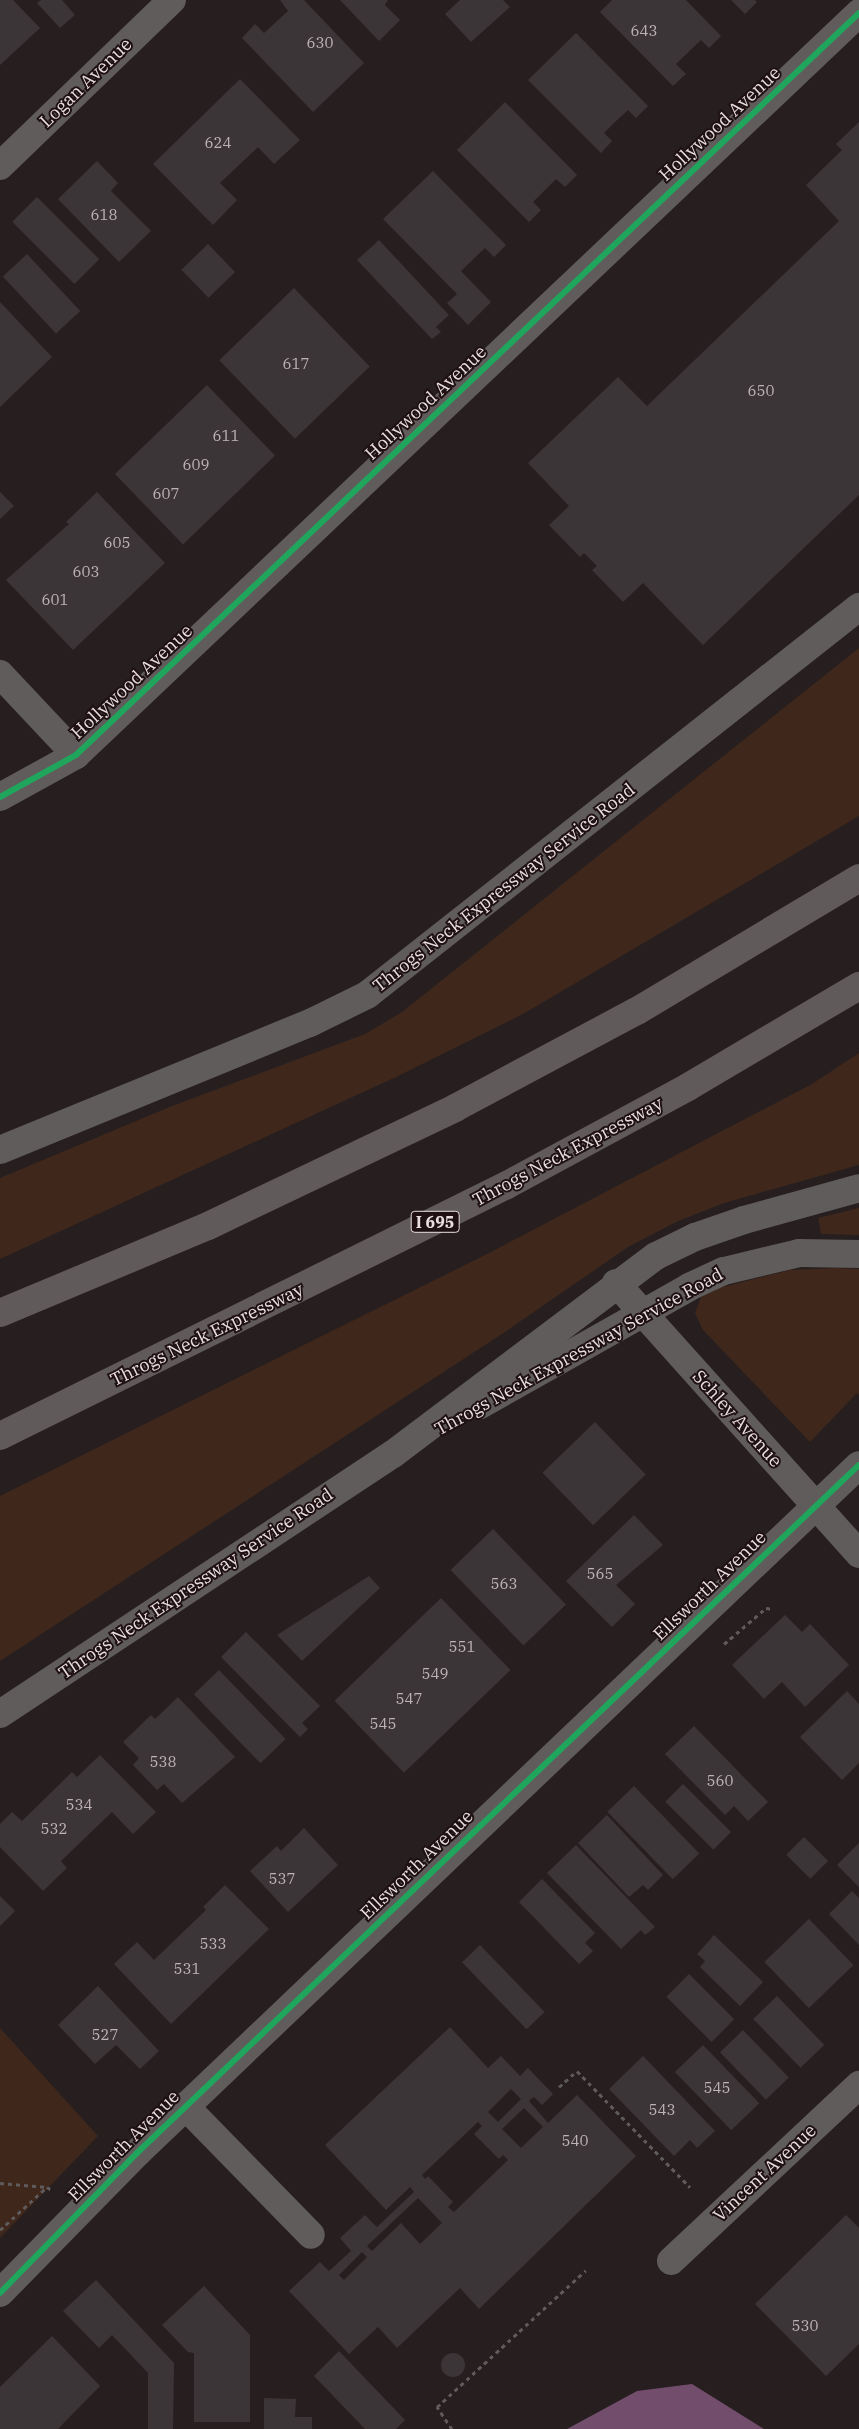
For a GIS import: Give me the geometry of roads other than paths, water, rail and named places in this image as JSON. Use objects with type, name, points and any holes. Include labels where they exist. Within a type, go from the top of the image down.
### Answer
[{"type":"highway","points":[[0,1313],[261,1202],[455,1108],[637,1011],[859,878]]},
{"type":"highway","name":"Throgs Neck Expressway","points":[[0,1436],[507,1185],[696,1082],[859,986]]},
{"type":"street","name":"Logan Avenue","points":[[0,166],[172,0]]},
{"type":"street","name":"Hollywood Avenue","points":[[0,797],[76,755],[859,13]]},
{"type":"street","name":"Throgs Neck Expressway Service Road","points":[[0,1150],[310,1023],[368,995],[859,607]]},
{"type":"street","points":[[0,674],[76,755]]},
{"type":"street","name":"Throgs Neck Expressway Service Road","points":[[0,1714],[393,1454],[616,1283],[656,1256],[695,1237],[775,1210],[859,1188]]},
{"type":"street","name":"Throgs Neck Expressway Service Road","points":[[393,1454],[706,1278],[743,1264],[799,1254],[859,1254]]},
{"type":"street","name":"Schley Avenue","points":[[616,1283],[859,1554]]},
{"type":"street","name":"Ellsworth Avenue","points":[[0,2293],[185,2106],[859,1464]]},
{"type":"street","name":"Vincent Avenue","points":[[671,2261],[859,2085]]},
{"type":"street","points":[[185,2106],[311,2235]]}]
